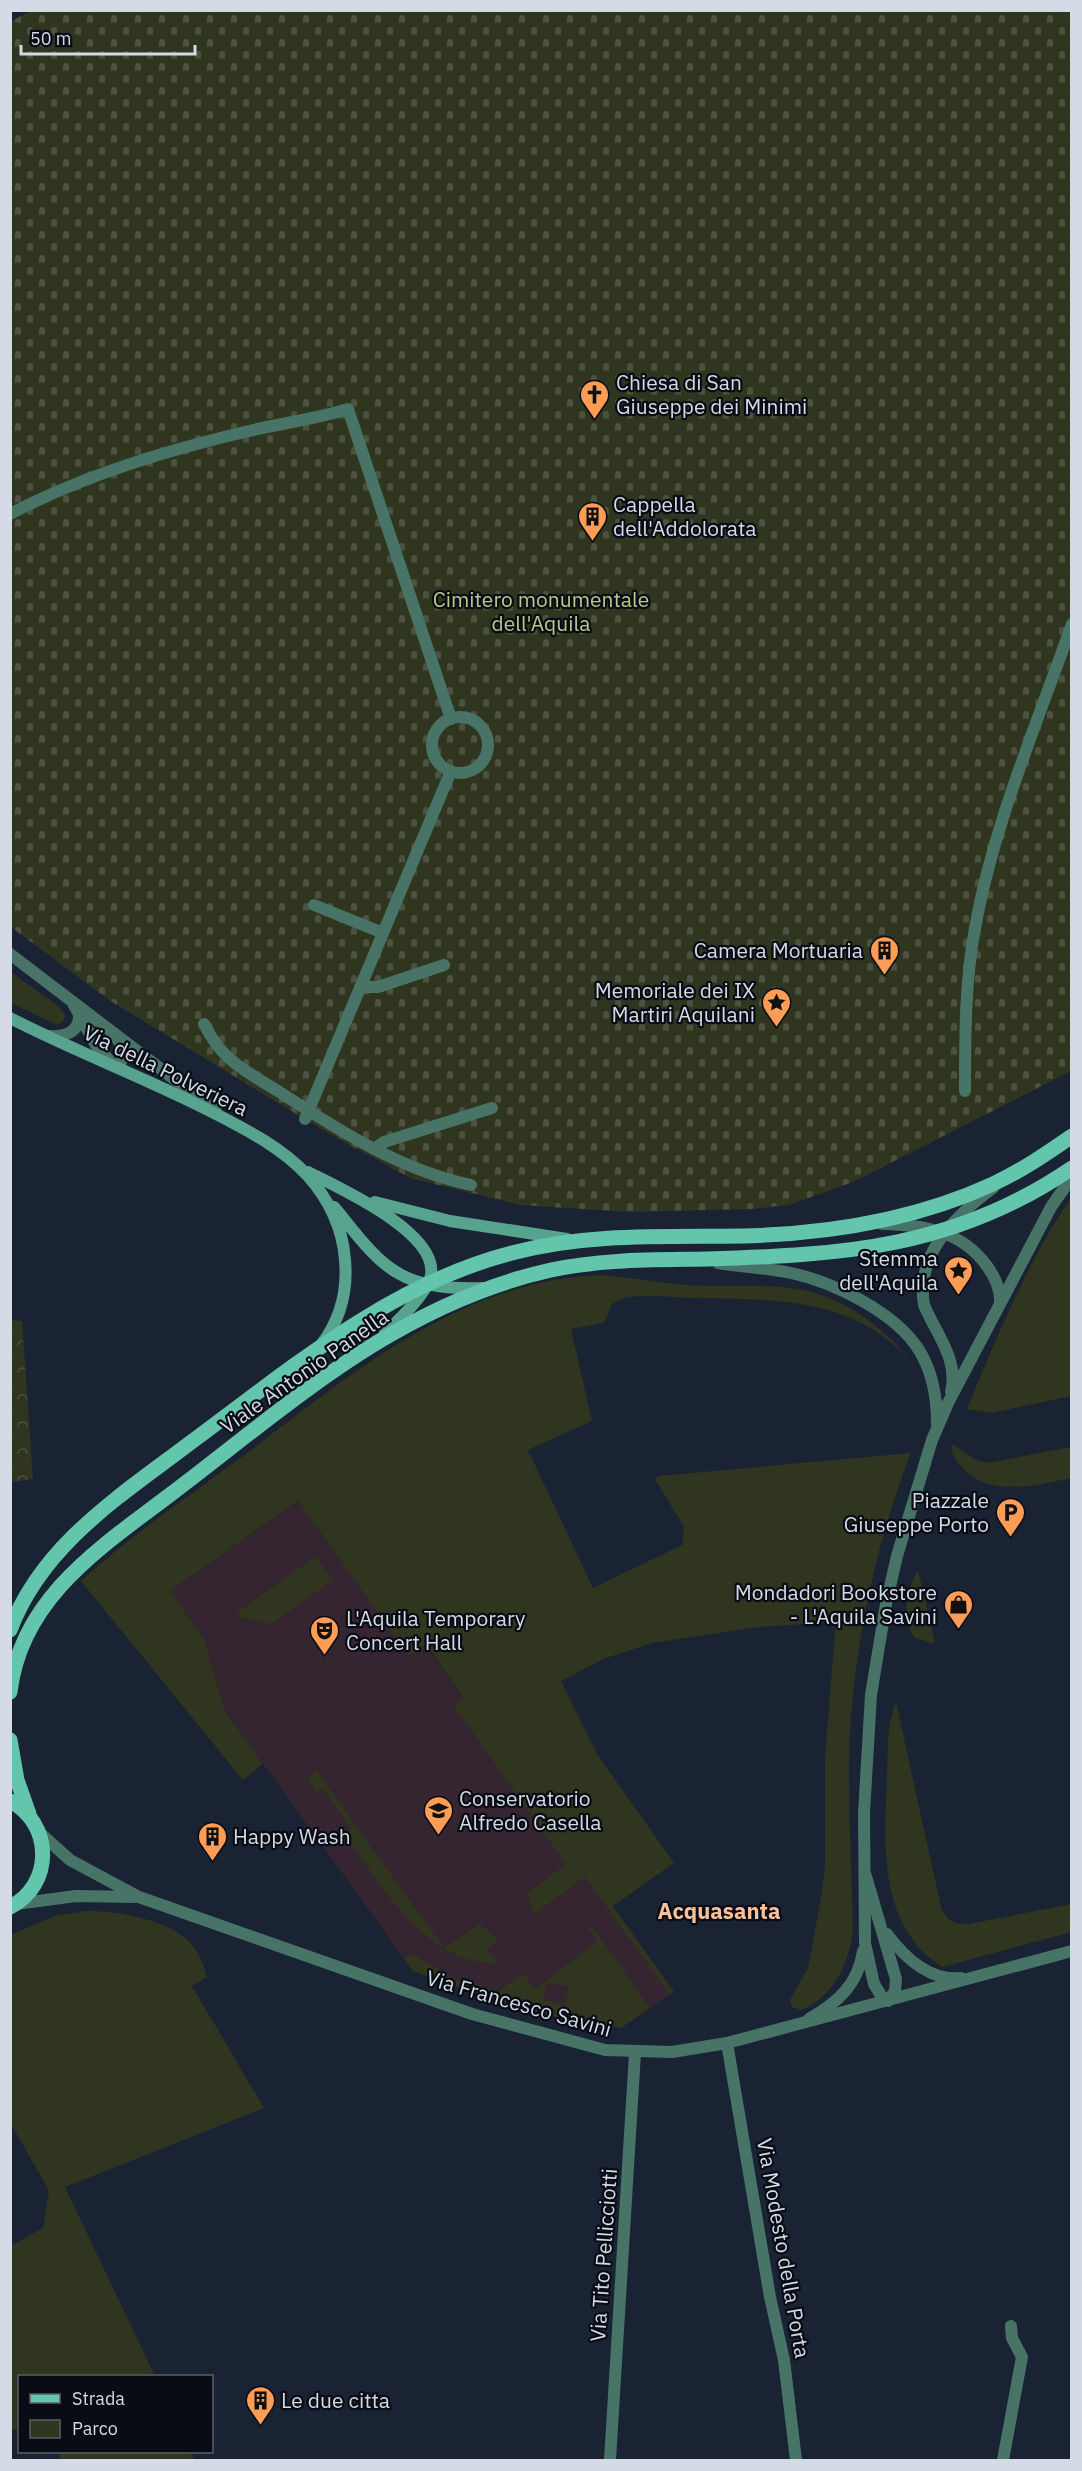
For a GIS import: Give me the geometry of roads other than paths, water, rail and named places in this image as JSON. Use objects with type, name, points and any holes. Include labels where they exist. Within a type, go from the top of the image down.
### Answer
[{"type":"main road","name":"Via della Polveriera","points":[[10,1018],[226,1119],[267,1143],[298,1167],[394,1270],[427,1283],[458,1288],[492,1287]]},
{"type":"main road","name":"Viale Antonio Panella","points":[[10,1630],[33,1582],[51,1559],[91,1520],[307,1359],[369,1317],[427,1283],[514,1252],[583,1240],[654,1235],[763,1235],[847,1225],[926,1209],[974,1192],[1022,1168],[1071,1136]]},
{"type":"main road","name":"Via della Polveriera","points":[[298,1167],[359,1198],[394,1220],[416,1241],[430,1265],[431,1275],[427,1283]]},
{"type":"main road","name":"Viale Antonio Panella","points":[[10,1692],[17,1658],[28,1630],[48,1599],[70,1575],[134,1522],[373,1343],[431,1311],[492,1287],[549,1271],[583,1265],[825,1254],[945,1232],[996,1212],[1071,1168]]},
{"type":"main road","name":"Via della Polveriera","points":[[307,1359],[320,1346],[336,1321],[345,1288],[346,1271],[341,1238],[331,1209],[319,1190]]},
{"type":"main road","name":"Via della Polveriera","points":[[359,1198],[460,1223],[518,1233],[583,1240]]},
{"type":"main road","points":[[373,1343],[405,1313],[427,1283]]},
{"type":"main road","points":[[10,1740],[17,1780],[39,1832],[43,1848],[41,1872],[28,1894],[13,1906]]},
{"type":"main road","points":[[10,1801],[31,1817]]},
{"type":"street","points":[[10,514],[32,502],[126,466],[246,431],[348,409],[451,719]]},
{"type":"street","points":[[965,1091],[968,981],[983,892],[1025,752],[1071,624]]},
{"type":"street","points":[[464,717],[477,723],[486,734],[488,743],[485,756],[477,767],[465,772],[451,771],[440,763],[433,747],[437,730],[451,719],[464,717]]},
{"type":"street","points":[[307,1115],[451,771]]},
{"type":"street","points":[[314,905],[383,933]]},
{"type":"street","points":[[10,954],[226,1119]]},
{"type":"street","points":[[360,987],[378,987],[444,965]]},
{"type":"street","points":[[48,1036],[64,1036],[74,1030],[79,1018],[74,1005]]},
{"type":"street","points":[[74,1005],[96,1045],[113,1065],[122,1061],[125,1050],[105,1026]]},
{"type":"street","points":[[204,1024],[216,1044],[237,1065],[307,1115],[416,1170],[471,1185]]},
{"type":"street","points":[[374,1149],[384,1142],[492,1108]]},
{"type":"street","points":[[948,1403],[953,1380],[952,1363],[928,1316],[922,1294],[928,1261],[945,1232],[987,1192],[1022,1168]]},
{"type":"street","points":[[794,2027],[829,2006],[851,1985],[861,1962],[864,1932],[867,1735],[876,1661],[897,1556],[937,1428],[1051,1207],[1071,1177]]},
{"type":"street","points":[[847,1225],[908,1225],[945,1232],[962,1241],[981,1258],[998,1287],[1000,1306]]},
{"type":"street","points":[[690,1260],[794,1273],[838,1289],[887,1318],[914,1343],[925,1361],[935,1395],[937,1428]]},
{"type":"street","name":"Via Francesco Savini","points":[[39,1832],[70,1860],[140,1897],[472,2014],[575,2044],[605,2050],[635,2053],[672,2052],[727,2043],[794,2027],[964,1978],[1071,1951]]},
{"type":"street","points":[[864,1932],[874,1984],[882,1997],[888,2001],[895,1991],[896,1978],[865,1873]]},
{"type":"street","name":"Via Francesco Savini","points":[[13,1906],[76,1896],[140,1897]]},
{"type":"street","points":[[879,1920],[897,1946],[916,1964],[938,1977],[964,1978]]},
{"type":"street","name":"Via Modesto della Porta","points":[[727,2043],[770,2297],[784,2360],[796,2460]]},
{"type":"street","name":"Via Tito Pellicciotti","points":[[610,2460],[635,2053]]},
{"type":"street","points":[[1003,2460],[1022,2357],[1011,2338],[1011,2326]]},
{"type":"place","name":"Chiesa di San Giuseppe dei Minimi","points":[[595,420]]},
{"type":"place","name":"Cappella dell'Addolorata","points":[[592,542]]},
{"type":"place","name":"Camera Mortuaria","points":[[884,976]]},
{"type":"place","name":"Memoriale dei IX Martiri Aquilani","points":[[776,1028]]},
{"type":"place","name":"Stemma dell'Aquila","points":[[959,1296]]},
{"type":"place","name":"Piazzale Giuseppe Porto","points":[[1010,1538]]},
{"type":"place","name":"Mondadori Bookstore - L'Aquila Savini","points":[[958,1630]]},
{"type":"place","name":"L'Aquila Temporary Concert Hall","points":[[325,1656]]},
{"type":"place","name":"Conservatorio Alfredo Casella","points":[[438,1836]]},
{"type":"place","name":"Happy Wash","points":[[212,1862]]},
{"type":"place","name":"Le due citta","points":[[260,2426]]},
{"type":"district","name":"Acquasanta","points":[[719,1910]]},
{"type":"park label","name":"Cimitero monumentale dell'Aquila","points":[[541,611]]}]
